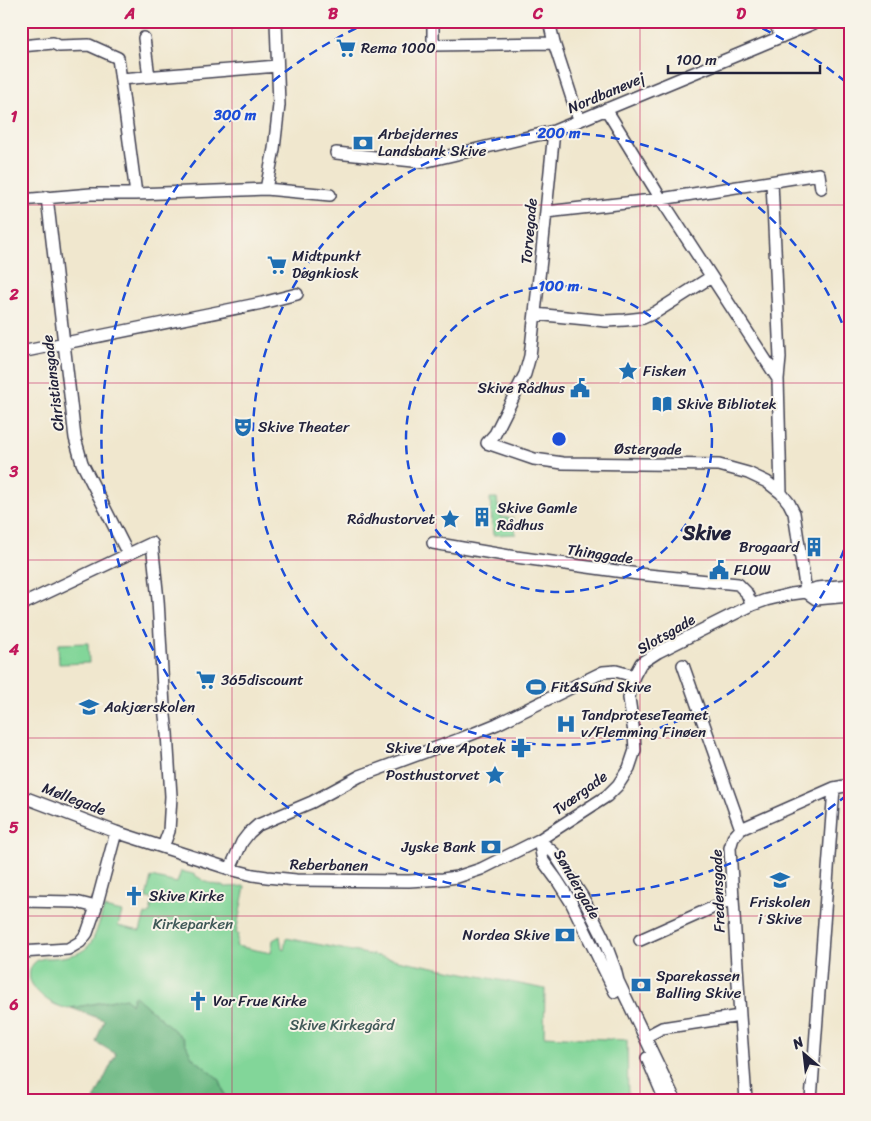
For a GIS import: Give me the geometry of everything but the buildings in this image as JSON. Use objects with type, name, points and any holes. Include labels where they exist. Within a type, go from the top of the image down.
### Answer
[{"type":"street","points":[[266,189],[274,149],[279,106],[276,21]]},
{"type":"street","points":[[433,21],[433,45],[554,43]]},
{"type":"street","points":[[549,21],[554,43],[579,120]]},
{"type":"street","points":[[774,21],[781,37]]},
{"type":"street","name":"Nordbanevej","points":[[336,153],[423,162],[554,131],[819,21]]},
{"type":"street","points":[[144,38],[149,77]]},
{"type":"street","points":[[21,46],[54,43],[59,46],[89,45],[118,58],[136,194]]},
{"type":"street","points":[[121,79],[278,66]]},
{"type":"street","points":[[606,109],[660,199],[778,379]]},
{"type":"street","name":"Torvegade","points":[[487,442],[495,434],[525,374],[530,356],[536,314],[554,131]]},
{"type":"street","points":[[546,212],[660,199],[819,174],[821,188]]},
{"type":"street","points":[[772,182],[780,358],[778,379],[781,493]]},
{"type":"street","points":[[21,200],[91,194],[266,189],[330,195]]},
{"type":"street","name":"Christiansgade","points":[[47,197],[75,438],[82,463],[128,554]]},
{"type":"street","points":[[536,314],[606,321],[643,318],[711,278]]},
{"type":"street","points":[[21,352],[262,303],[297,294]]},
{"type":"street","name":"Østergade","points":[[487,442],[534,459],[563,463],[719,465],[748,473],[767,482],[781,493],[794,513],[806,592]]},
{"type":"street","points":[[21,605],[152,543],[158,600],[171,796],[169,831],[163,846]]},
{"type":"street","name":"Thinggade","points":[[434,543],[629,573],[738,584],[746,592],[752,605]]},
{"type":"street","name":"Slotsgade","points":[[230,869],[242,842],[249,832],[258,825],[312,802],[360,776],[497,724],[603,672],[616,671],[634,676],[641,663],[651,656],[752,605],[817,588],[850,584]]},
{"type":"street","points":[[806,592],[816,599],[850,596]]},
{"type":"street","points":[[683,665],[741,829],[834,788],[850,785]]},
{"type":"street","name":"Tværgade","points":[[539,840],[607,796],[626,775],[635,750],[629,693],[634,676]]},
{"type":"street","points":[[811,1100],[834,788]]},
{"type":"street","name":"Møllegade","points":[[21,796],[116,832]]},
{"type":"street","name":"Fredensgade","points":[[741,829],[733,838],[730,848],[746,1100]]},
{"type":"street","points":[[21,952],[68,948],[80,942],[87,933],[96,907],[116,832]]},
{"type":"street","name":"Reberbanen","points":[[116,832],[230,869],[267,878],[296,880],[443,879],[465,875],[481,869],[539,840]]},
{"type":"street","name":"Søndergade","points":[[539,840],[554,853],[585,901],[603,937],[618,981],[675,1100]]},
{"type":"street","name":"Søndergade","points":[[539,840],[543,861],[558,880],[582,921],[665,1100]]},
{"type":"street","points":[[640,940],[732,899]]},
{"type":"street","points":[[21,901],[76,902],[96,907]]},
{"type":"street","points":[[645,1037],[662,1028],[740,1016]]},
{"type":"green space","points":[[490,498],[497,498],[498,507],[502,507],[501,517],[513,518],[516,534],[493,535]]},
{"type":"green space","points":[[88,643],[89,663],[59,664],[58,644]]},
{"type":"green space","name":"Skive Kirkegård","points":[[181,871],[193,874],[206,882],[226,887],[245,886],[236,933],[238,934],[236,946],[271,953],[273,940],[280,936],[284,950],[286,938],[545,989],[544,1036],[627,1040],[628,1100],[226,1100],[220,1080],[192,1057],[183,1038],[134,995],[131,1004],[126,998],[66,1008],[51,1002],[35,988],[30,976],[30,970],[34,963],[42,959],[76,954],[83,950],[89,945],[97,931],[104,908],[122,912],[118,926],[140,931],[145,914],[150,913],[153,899],[146,898],[151,877],[177,883]]},
{"type":"green space","points":[[134,995],[183,1038],[192,1057],[220,1080],[226,1100],[94,1100],[116,1054],[96,1042],[104,1020],[71,1008],[126,998],[131,1004]]},
{"type":"place","name":"Rema 1000","points":[[346,48]]},
{"type":"place","name":"Arbejdernes Landsbank Skive","points":[[363,143]]},
{"type":"place","name":"Midtpunkt Døgnkiosk","points":[[277,265]]},
{"type":"place","name":"Fisken","points":[[628,371]]},
{"type":"place","name":"Skive Rådhus","points":[[580,388]]},
{"type":"place","name":"Skive Bibliotek","points":[[662,404]]},
{"type":"place","name":"Skive Theater","points":[[243,427]]},
{"type":"place","name":"Skive Gamle Rådhus","points":[[482,517]]},
{"type":"place","name":"Rådhustorvet","points":[[450,519]]},
{"type":"place","name":"Brogaard","points":[[814,547]]},
{"type":"place","name":"FLOW","points":[[719,570]]},
{"type":"place","name":"365discount","points":[[206,680]]},
{"type":"place","name":"Fit&Sund Skive","points":[[536,687]]},
{"type":"place","name":"Aakjærskolen","points":[[89,707]]},
{"type":"place","name":"TandproteseTeamet v/Flemming Finøen","points":[[566,724]]},
{"type":"place","name":"Skive Løve Apotek","points":[[521,748]]},
{"type":"place","name":"Posthustorvet","points":[[495,775]]},
{"type":"place","name":"Jyske Bank","points":[[491,847]]},
{"type":"place","name":"Friskolen i Skive","points":[[780,880]]},
{"type":"place","name":"Skive Kirke","points":[[134,896]]},
{"type":"place","name":"Nordea Skive","points":[[565,935]]},
{"type":"place","name":"Sparekassen Balling Skive","points":[[641,985]]},
{"type":"place","name":"Vor Frue Kirke","points":[[198,1001]]},
{"type":"district","name":"Skive","points":[[707,533]]},
{"type":"park label","name":"Kirkeparken","points":[[193,924]]}]
